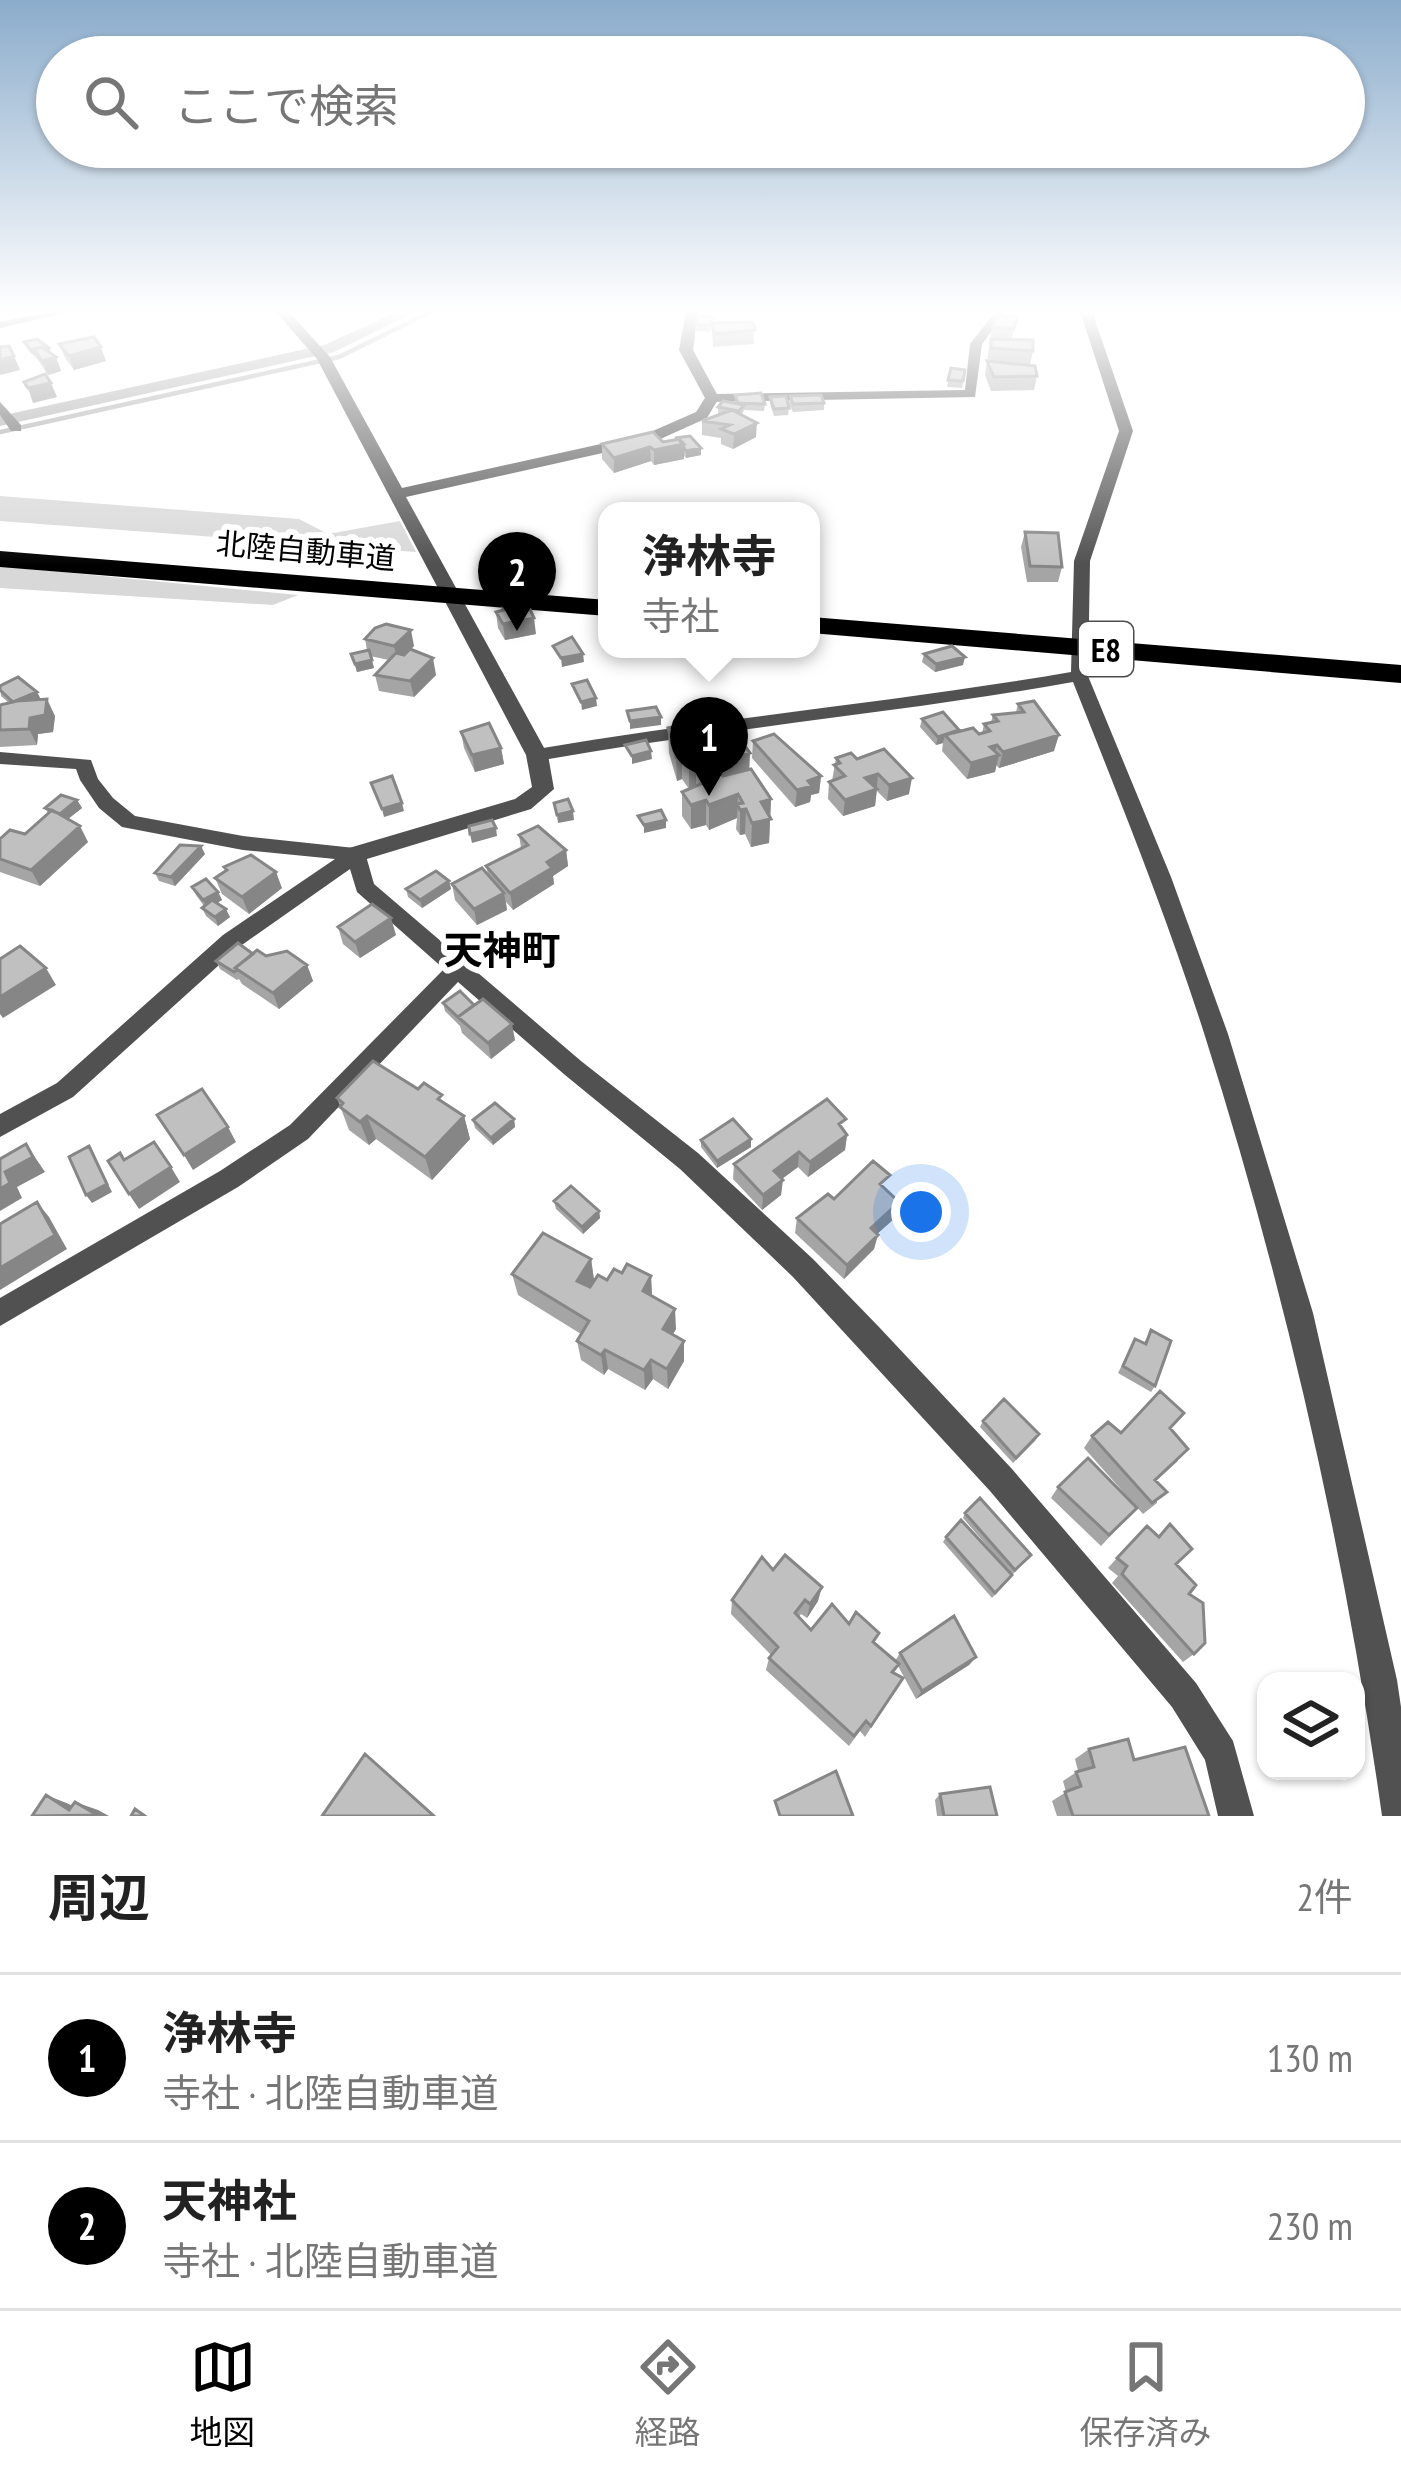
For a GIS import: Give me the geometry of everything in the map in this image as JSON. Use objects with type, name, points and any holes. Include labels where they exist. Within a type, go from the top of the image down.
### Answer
[{"type":"highway","name":"北陸自動車道","points":[[0,539],[598,607]]},
{"type":"highway","name":"北陸自動車道","points":[[0,559],[598,586]]},
{"type":"highway","name":"E8","points":[[820,605],[1401,651]]},
{"type":"highway","name":"E8","points":[[820,627],[1401,674]]},
{"type":"street","points":[[0,1126],[65,1090],[231,941],[357,854],[523,805],[543,789],[536,755],[343,396]]},
{"type":"street","points":[[398,494],[651,437],[702,415],[712,398],[857,396]]},
{"type":"street","points":[[1114,396],[1126,431],[1082,561],[1079,676],[1161,877],[1216,1034],[1299,1312],[1380,1680],[1400,1816]]},
{"type":"street","points":[[0,406],[16,428]]},
{"type":"street","points":[[536,755],[645,736],[953,698],[1079,676]]},
{"type":"street","points":[[0,758],[85,764],[89,781],[129,822],[243,843],[357,854]]},
{"type":"street","points":[[357,854],[364,886],[689,1161],[803,1268],[1001,1480],[1184,1694],[1221,1753],[1236,1816]]},
{"type":"street","points":[[0,1313],[299,1132],[458,968]]},
{"type":"shaded area","points":[[0,496],[299,519],[328,534],[400,521],[416,552],[0,521]]},
{"type":"shaded area","points":[[0,566],[298,595],[273,605],[0,588]]},
{"type":"building","points":[[735,396],[762,396],[765,404],[738,403]]},
{"type":"building","points":[[786,396],[789,408],[774,409],[770,397]]},
{"type":"building","points":[[790,396],[821,396],[824,403],[793,404]]},
{"type":"building","points":[[723,401],[744,405],[739,411],[718,407]]},
{"type":"building","points":[[732,410],[757,423],[734,434],[721,429],[730,425],[702,421]]},
{"type":"building","points":[[653,432],[663,442],[679,439],[684,444],[650,447],[614,458],[602,444]]},
{"type":"building","points":[[690,436],[701,448],[686,451],[675,438]]},
{"type":"building","points":[[1025,532],[1058,533],[1062,567],[1030,566]]},
{"type":"building","points":[[519,603],[528,605],[534,618],[503,624],[496,612]]},
{"type":"building","points":[[386,624],[411,630],[394,646],[365,639],[375,628]]},
{"type":"building","points":[[572,637],[583,654],[561,658],[553,646]]},
{"type":"building","points":[[952,646],[965,657],[936,664],[924,654]]},
{"type":"building","points":[[410,649],[433,658],[410,681],[375,675],[396,653],[404,655]]},
{"type":"building","points":[[369,650],[372,660],[355,664],[351,654]]},
{"type":"building","points":[[18,677],[37,692],[13,702],[0,686]]},
{"type":"building","points":[[587,680],[596,698],[581,702],[572,684]]},
{"type":"building","points":[[47,699],[45,715],[30,718],[29,729],[0,730],[0,705]]},
{"type":"building","points":[[1034,701],[1059,735],[1003,752],[997,745],[990,747],[999,755],[971,763],[945,735],[973,728],[979,734],[990,731],[984,724],[998,721],[993,715],[1024,712],[1018,704]]},
{"type":"building","points":[[656,707],[661,717],[630,721],[627,711]]},
{"type":"building","points":[[943,712],[959,730],[938,737],[922,719]]},
{"type":"building","points":[[724,717],[750,753],[716,764],[723,776],[751,769],[771,799],[761,802],[771,819],[752,823],[746,809],[740,810],[737,804],[743,803],[738,794],[709,805],[706,800],[691,805],[682,792],[710,780],[696,769],[703,767],[701,763],[689,766],[682,755],[676,757],[668,728]]},
{"type":"building","points":[[489,723],[501,748],[472,755],[461,732]]},
{"type":"building","points":[[774,734],[821,776],[808,781],[812,786],[797,790],[753,741]]},
{"type":"building","points":[[646,740],[651,751],[632,756],[625,745]]},
{"type":"building","points":[[884,749],[912,778],[889,785],[878,774],[865,778],[877,789],[845,800],[829,782],[845,776],[834,765],[840,763],[836,758],[851,753],[857,759]]},
{"type":"building","points":[[392,776],[402,803],[382,809],[371,783]]},
{"type":"building","points":[[61,795],[77,800],[60,814],[45,808]]},
{"type":"building","points":[[568,799],[573,811],[557,815],[554,803]]},
{"type":"building","points":[[52,810],[80,826],[31,870],[0,859],[0,839],[10,830],[25,834]]},
{"type":"building","points":[[661,810],[666,820],[644,825],[638,816]]},
{"type":"building","points":[[492,820],[496,828],[470,834],[469,826]]},
{"type":"building","points":[[538,826],[566,850],[547,862],[552,868],[510,893],[486,866],[528,845],[519,835]]},
{"type":"building","points":[[180,845],[201,846],[171,877],[155,873]]},
{"type":"building","points":[[251,855],[276,872],[242,897],[215,878],[227,870],[224,867]]},
{"type":"building","points":[[482,868],[504,893],[474,909],[452,884]]},
{"type":"building","points":[[436,871],[449,881],[420,900],[406,889]]},
{"type":"building","points":[[206,879],[218,892],[203,900],[192,887]]},
{"type":"building","points":[[212,900],[226,909],[215,917],[202,908]]},
{"type":"building","points":[[372,904],[391,918],[355,942],[338,927]]},
{"type":"building","points":[[238,943],[253,954],[234,972],[216,961]]},
{"type":"building","points":[[20,946],[46,968],[0,997],[0,959]]},
{"type":"building","points":[[257,950],[266,956],[287,951],[307,965],[273,993],[235,968]]},
{"type":"building","points":[[460,991],[474,1005],[460,1019],[443,1003]]},
{"type":"building","points":[[483,999],[512,1024],[488,1043],[458,1017]]},
{"type":"building","points":[[373,1061],[418,1089],[424,1083],[464,1116],[425,1157],[367,1116],[360,1122],[340,1107],[343,1103],[337,1098]]},
{"type":"building","points":[[202,1089],[228,1127],[184,1155],[157,1115]]},
{"type":"building","points":[[827,1099],[846,1119],[839,1124],[847,1135],[810,1162],[799,1152],[774,1171],[783,1180],[763,1195],[734,1164]]},
{"type":"building","points":[[495,1103],[514,1119],[491,1138],[473,1120]]},
{"type":"building","points":[[733,1119],[751,1139],[717,1161],[701,1140]]},
{"type":"building","points":[[154,1142],[171,1167],[129,1194],[108,1161],[120,1153],[124,1160]]},
{"type":"building","points":[[26,1144],[33,1157],[5,1172],[10,1183],[0,1189],[0,1159]]},
{"type":"building","points":[[89,1146],[107,1184],[86,1195],[69,1157]]},
{"type":"building","points":[[873,1161],[890,1175],[880,1184],[899,1202],[871,1228],[878,1235],[847,1265],[797,1218],[828,1194],[834,1199]]},
{"type":"building","points":[[571,1186],[599,1211],[582,1227],[554,1201]]},
{"type":"building","points":[[37,1202],[55,1235],[0,1268],[0,1224]]},
{"type":"building","points":[[543,1233],[591,1259],[577,1281],[590,1287],[598,1275],[607,1280],[614,1269],[622,1273],[627,1264],[651,1276],[643,1291],[675,1309],[663,1329],[684,1341],[667,1369],[651,1360],[644,1370],[577,1341],[589,1321],[512,1274]]},
{"type":"building","points":[[1151,1330],[1171,1341],[1155,1386],[1123,1366],[1135,1339],[1146,1344]]},
{"type":"building","points":[[1160,1391],[1184,1413],[1170,1428],[1188,1449],[1155,1480],[1167,1492],[1152,1503],[1092,1436],[1108,1422],[1121,1433]]},
{"type":"building","points":[[1004,1399],[1039,1434],[1016,1458],[983,1421]]},
{"type":"building","points":[[1088,1458],[1137,1508],[1109,1535],[1058,1487]]},
{"type":"building","points":[[980,1498],[1031,1555],[1015,1570],[965,1513]]},
{"type":"building","points":[[961,1520],[1012,1575],[995,1593],[946,1537]]},
{"type":"building","points":[[1170,1524],[1192,1549],[1176,1564],[1196,1585],[1189,1594],[1203,1603],[1205,1643],[1194,1654],[1122,1574],[1127,1566],[1117,1558],[1147,1526],[1159,1537]]},
{"type":"building","points":[[785,1555],[822,1587],[810,1604],[805,1600],[795,1613],[811,1630],[832,1604],[849,1624],[856,1612],[879,1633],[873,1642],[899,1664],[892,1672],[903,1678],[871,1726],[866,1721],[854,1736],[769,1658],[778,1647],[732,1600],[762,1557],[773,1570]]},
{"type":"building","points":[[954,1616],[976,1657],[922,1691],[900,1653]]},
{"type":"building","points":[[1128,1739],[1134,1760],[1185,1747],[1209,1816],[1073,1816],[1065,1792],[1081,1786],[1076,1772],[1094,1767],[1089,1749]]},
{"type":"building","points":[[365,1754],[434,1816],[322,1816]]},
{"type":"building","points":[[836,1771],[853,1816],[780,1816],[775,1801]]},
{"type":"building","points":[[990,1787],[997,1816],[944,1816],[940,1794]]},
{"type":"building","points":[[46,1795],[69,1810],[75,1802],[97,1815],[32,1816]]},
{"type":"waterway","points":[[0,421],[115,396]]},
{"type":"waterway","points":[[0,432],[164,396]]},
{"type":"place","name":"天神社","points":[[517,631]]},
{"type":"place","name":"浄林寺","points":[[709,796]]},
{"type":"district","name":"天神町","points":[[502,949]]}]
